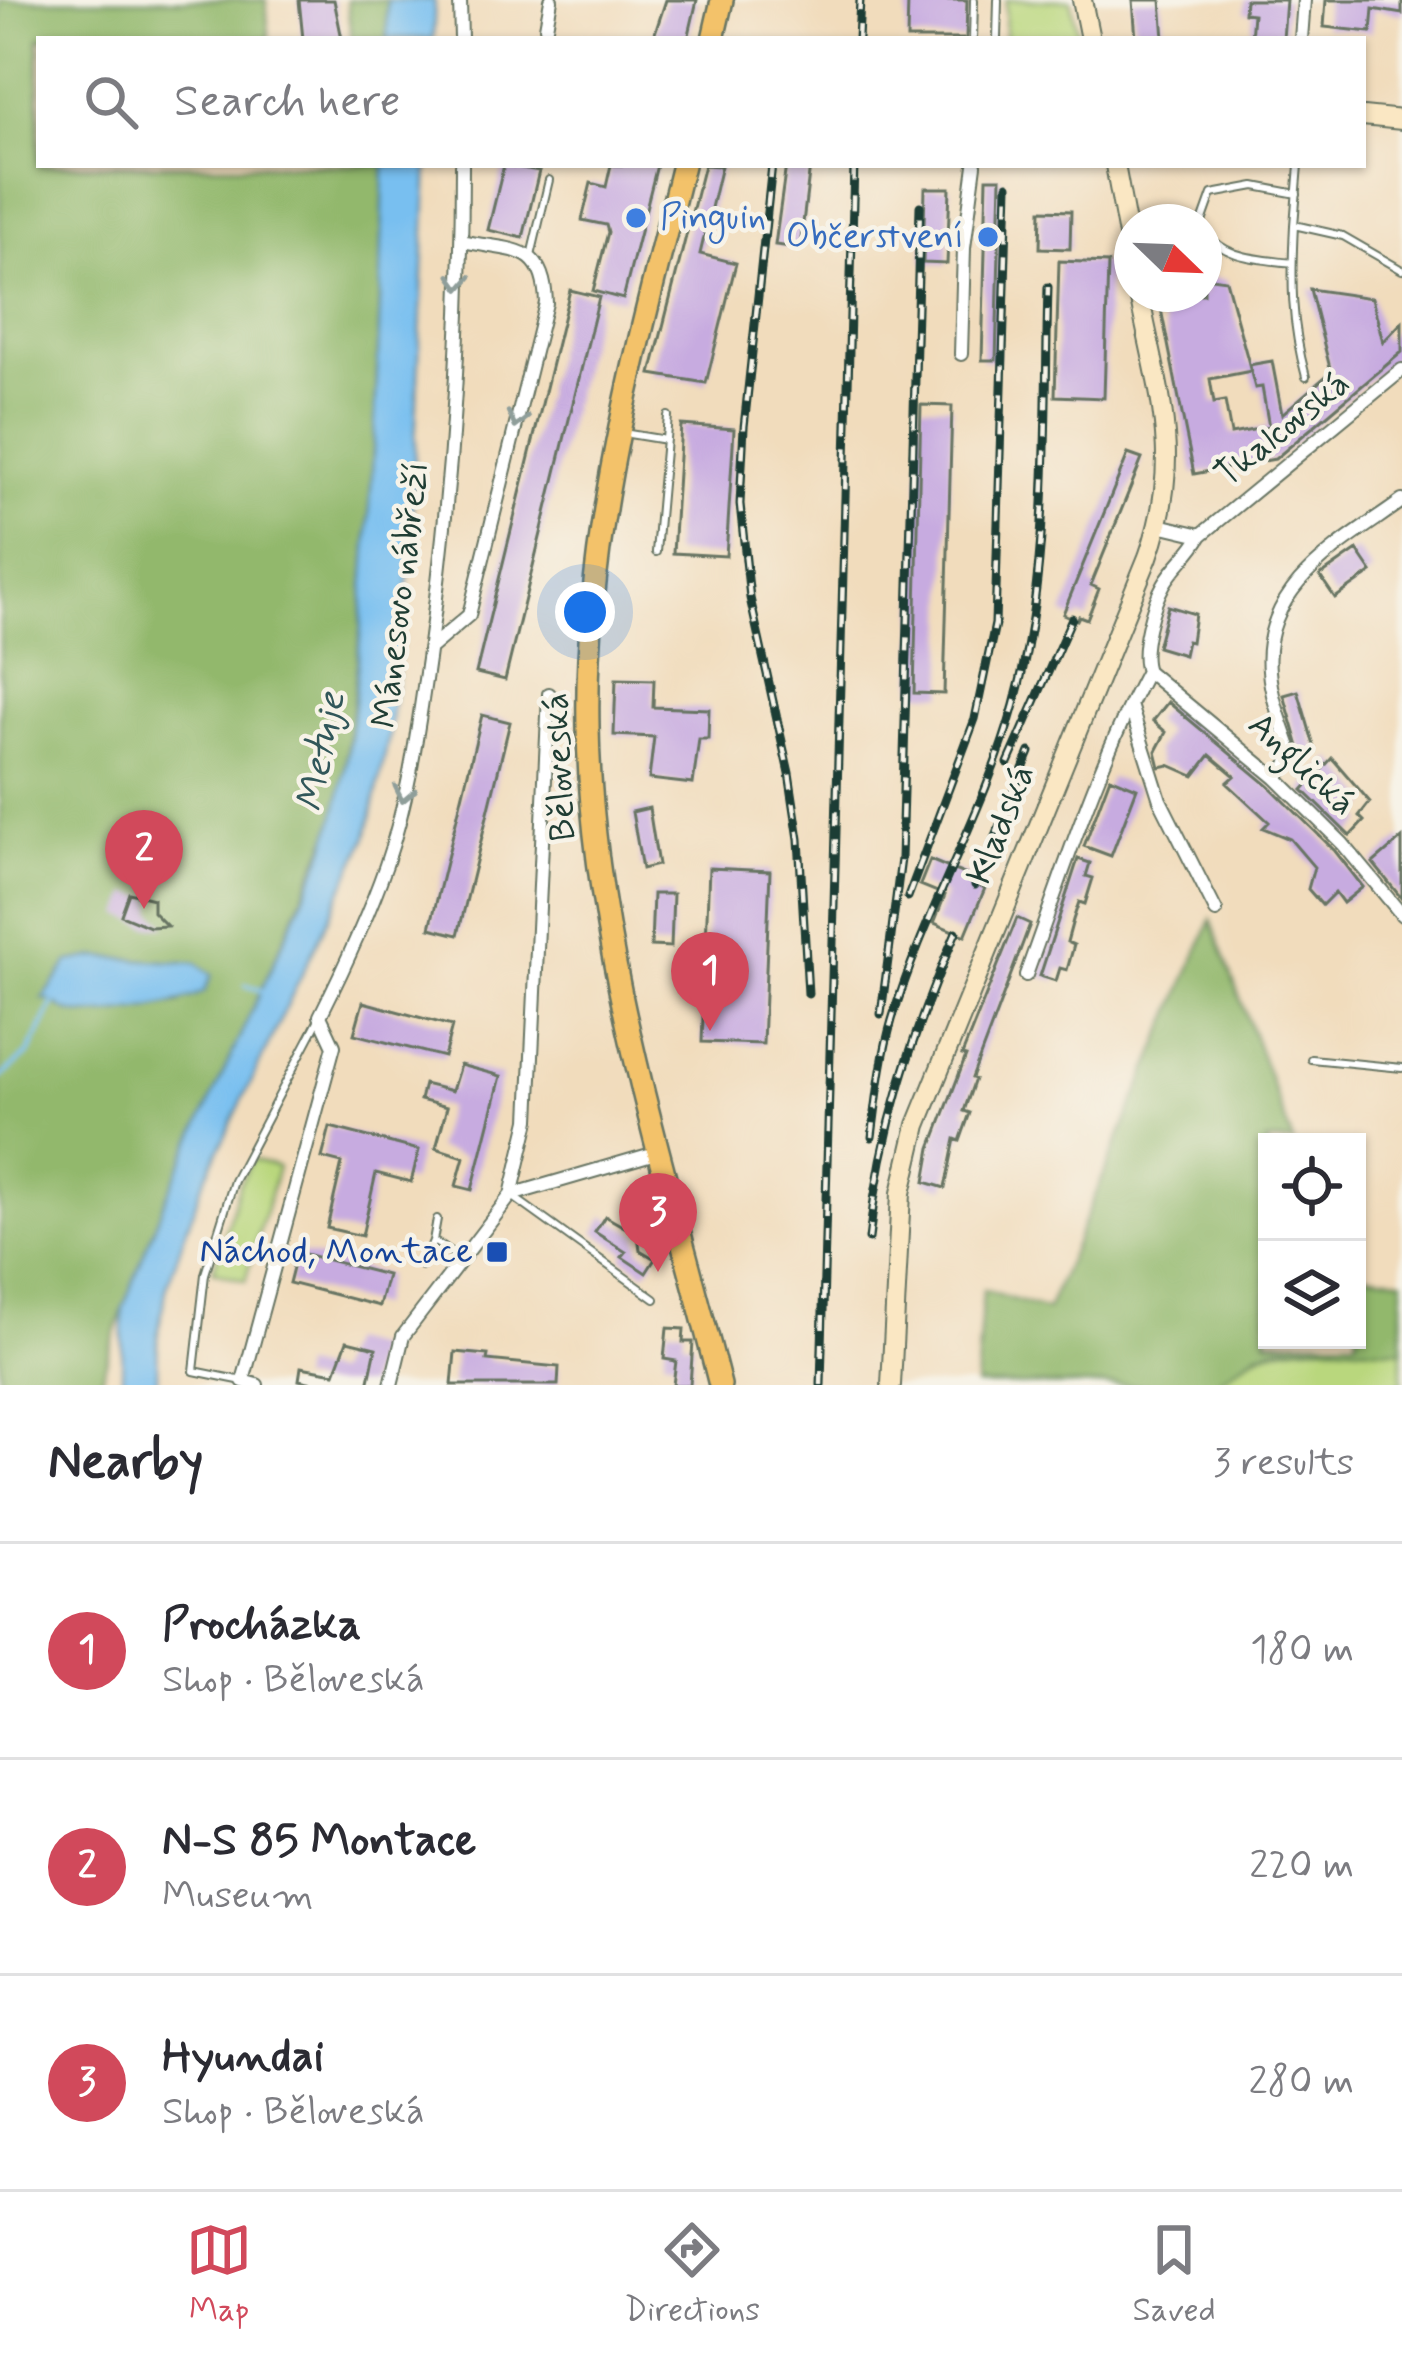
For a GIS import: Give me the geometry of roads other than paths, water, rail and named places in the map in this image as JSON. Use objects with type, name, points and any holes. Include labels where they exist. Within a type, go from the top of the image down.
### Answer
[{"type":"main road","points":[[714,36],[722,0]]},
{"type":"main road","points":[[1082,0],[1089,36]]},
{"type":"main road","points":[[1366,116],[1402,120]]},
{"type":"main road","name":"Běloveská","points":[[681,168],[620,432],[596,575],[589,766],[620,981],[720,1385]]},
{"type":"main road","points":[[1116,168],[1122,204]]},
{"type":"main road","name":"Kladská","points":[[891,1385],[901,1193],[913,1137],[1159,525],[1168,456],[1142,312]]},
{"type":"street","points":[[460,0],[461,36]]},
{"type":"street","points":[[546,27],[551,0]]},
{"type":"street","points":[[1301,36],[1304,0]]},
{"type":"street","name":"Mánesovo nábřeží","points":[[320,1016],[386,865],[406,791],[429,649],[450,450],[462,168]]},
{"type":"street","points":[[961,354],[964,248],[975,168]]},
{"type":"street","points":[[429,649],[469,615],[546,302],[545,274],[531,256],[462,241]]},
{"type":"street","name":"Tkalcovská","points":[[1026,975],[1129,704],[1147,671],[1142,653],[1164,584],[1201,536],[1402,370]]},
{"type":"street","points":[[1276,778],[1292,753],[1269,674],[1271,635],[1281,606],[1313,566],[1402,501]]},
{"type":"street","name":"Tkalcovská","points":[[1159,525],[1201,536]]},
{"type":"street","name":"Anglická","points":[[1147,671],[1276,778],[1343,844],[1402,915]]},
{"type":"street","name":"Běloveská","points":[[391,1385],[403,1336],[511,1195],[529,1120],[549,694]]},
{"type":"street","points":[[1129,704],[1160,800],[1216,911]]},
{"type":"street","points":[[250,1383],[334,1046],[320,1016]]},
{"type":"street","points":[[511,1195],[659,1152]]},
{"type":"lane","points":[[973,36],[974,0]]},
{"type":"lane","points":[[997,36],[998,0]]},
{"type":"lane","points":[[1299,168],[1292,263],[1294,330],[1306,377]]},
{"type":"lane","points":[[531,256],[549,180]]},
{"type":"lane","points":[[1209,204],[1212,194],[1255,186],[1297,194]]},
{"type":"lane","points":[[1294,225],[1343,236],[1402,270]]},
{"type":"lane","points":[[1222,248],[1249,258],[1292,263]]},
{"type":"lane","points":[[656,552],[668,416]]},
{"type":"lane","points":[[620,432],[666,440]]},
{"type":"lane","name":"Mánesovo nábřeží","points":[[250,1383],[194,1371],[205,1274],[234,1181],[320,1016]]},
{"type":"lane","points":[[1311,1059],[1402,1068]]},
{"type":"lane","points":[[511,1195],[655,1299]]},
{"type":"lane","points":[[422,1267],[437,1219]]},
{"type":"lane","points":[[433,1241],[462,1259]]},
{"type":"water","points":[[387,0],[435,0],[433,36],[387,36]]},
{"type":"water","points":[[384,168],[428,168],[409,575],[389,736],[367,837],[201,1187],[167,1286],[158,1331],[157,1385],[122,1385],[123,1308],[164,1202],[332,827],[347,760],[355,691],[377,376]]},
{"type":"water","points":[[96,957],[196,963],[212,975],[204,992],[137,1010],[81,1014],[43,999],[69,962]]},
{"type":"waterway","points":[[246,985],[263,991]]},
{"type":"waterway","points":[[0,1078],[29,1053],[55,1000],[60,1000]]},
{"type":"railway","points":[[858,36],[860,0]]},
{"type":"railway","points":[[772,168],[740,504],[750,598],[799,839],[808,994]]},
{"type":"railway","points":[[821,1385],[854,168]]},
{"type":"railway","points":[[908,897],[975,719],[995,624],[1008,185]]},
{"type":"railway","points":[[881,1014],[901,859],[920,206]]},
{"type":"railway","points":[[872,1137],[892,1020],[1001,745],[1026,654],[1040,550],[1048,287]]},
{"type":"railway","points":[[1008,763],[1072,618]]},
{"type":"railway","points":[[975,885],[1030,752]]},
{"type":"railway","points":[[869,1239],[881,1158],[900,1082],[956,932]]},
{"type":"place","name":"Pinguin","points":[[636,218]]},
{"type":"place","name":"Občerstvení","points":[[988,237]]},
{"type":"place","name":"N-S 85 Montace","points":[[144,909]]},
{"type":"place","name":"Procházka","points":[[710,1031]]},
{"type":"place","name":"Náchod, Montace","points":[[497,1252]]},
{"type":"place","name":"Hyundai","points":[[658,1272]]},
{"type":"water label","name":"Metuje","points":[[322,752]]}]
